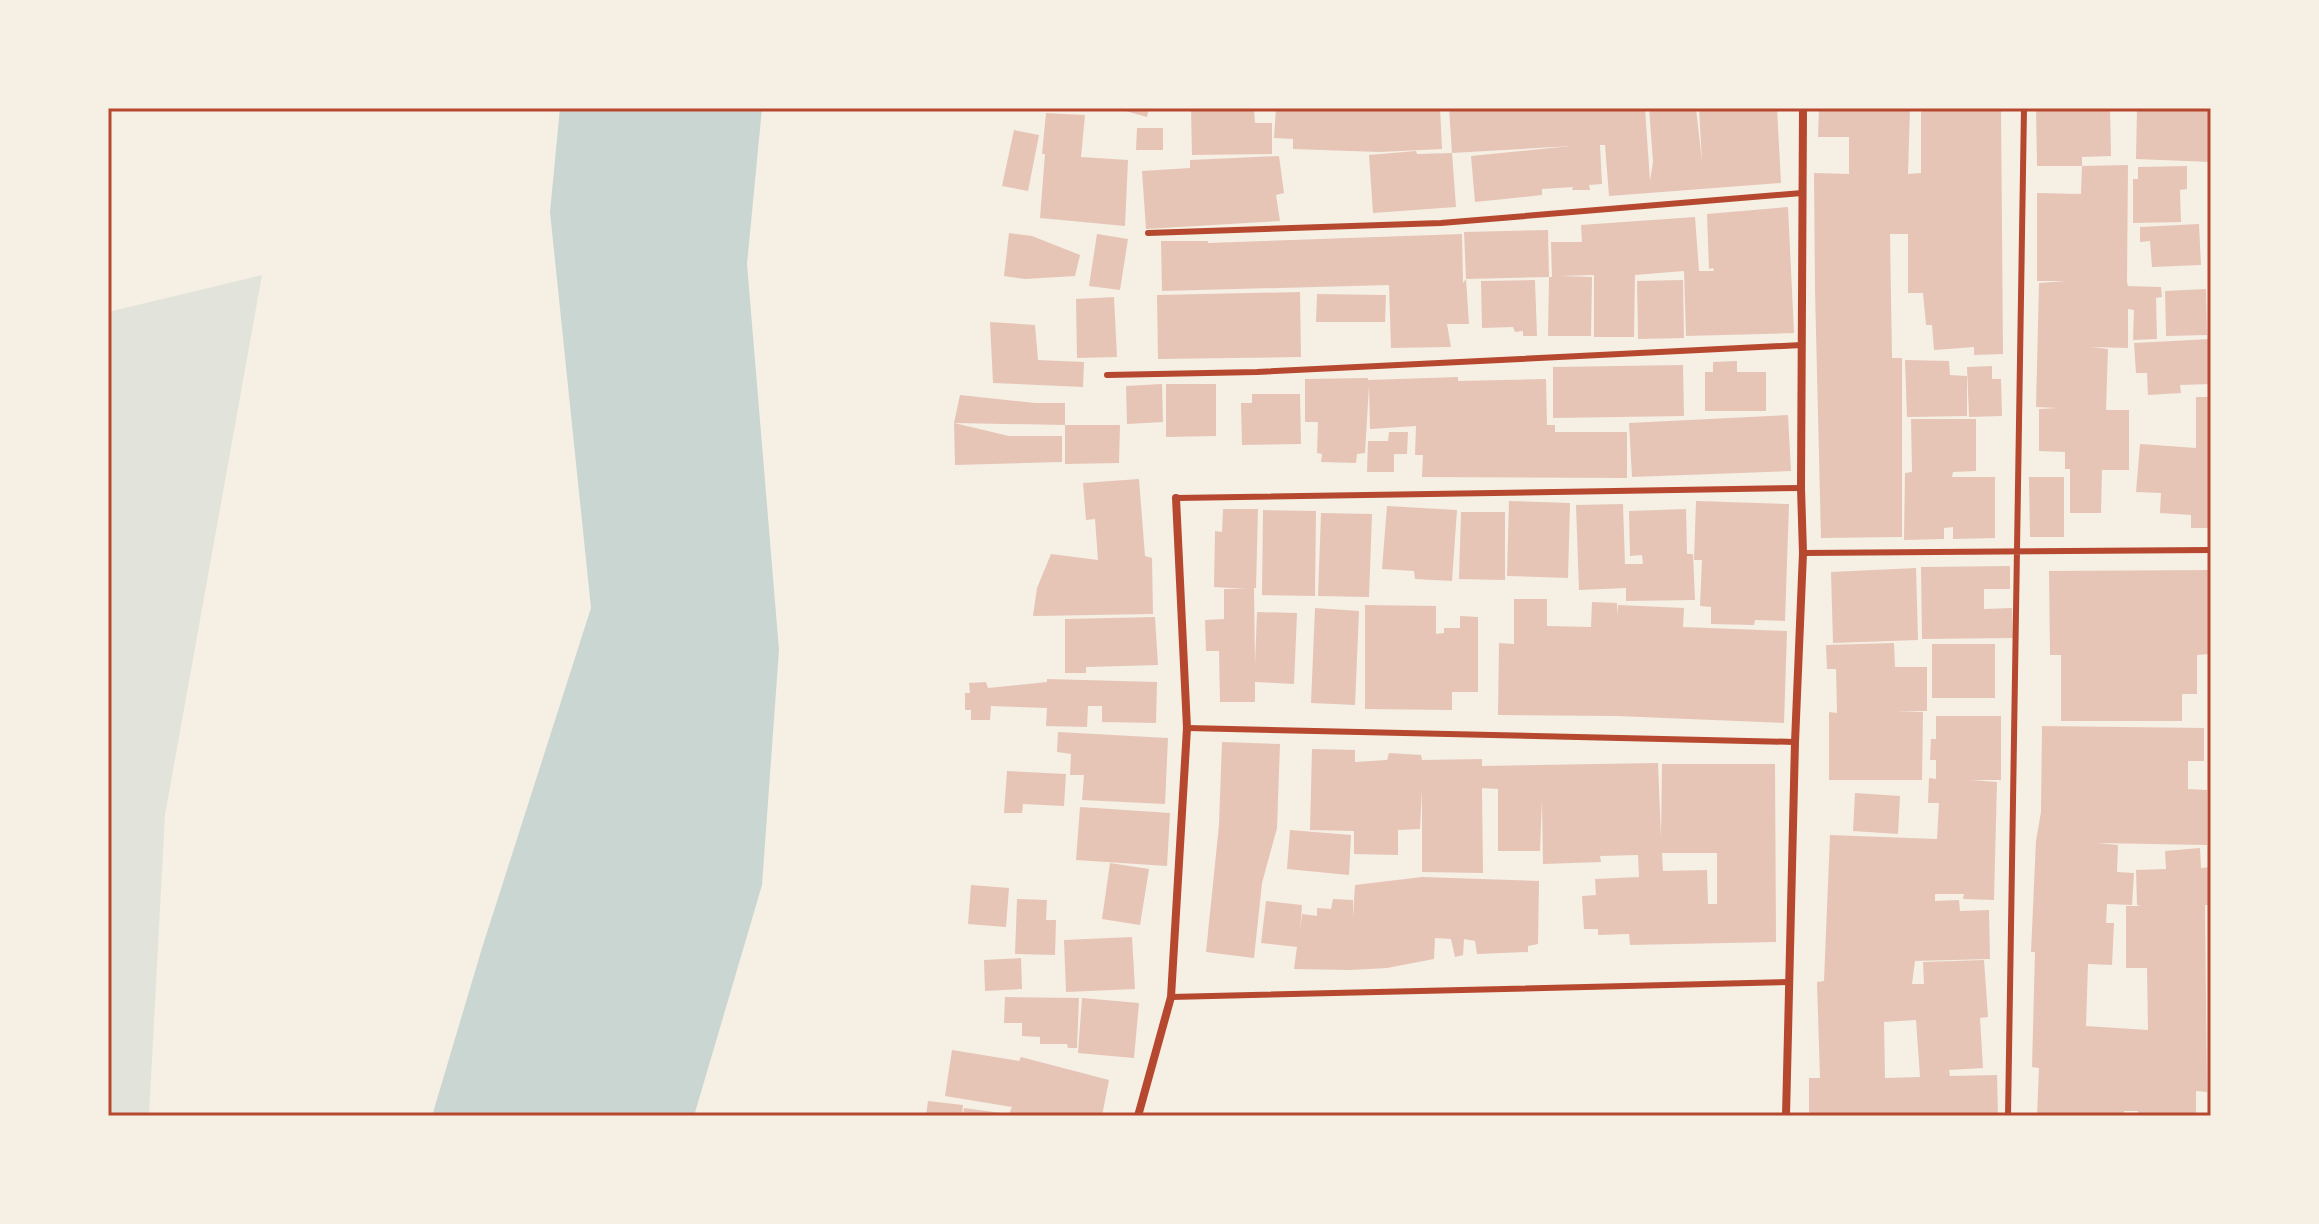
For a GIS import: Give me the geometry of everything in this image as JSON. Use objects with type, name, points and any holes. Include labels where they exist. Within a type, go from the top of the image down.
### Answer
[{"type":"street","points":[[1786,1116],[1803,553],[1803,108]]},
{"type":"street","points":[[1138,1116],[1171,997],[1187,728],[1176,498]]},
{"type":"lane","points":[[2008,1116],[2024,108]]},
{"type":"lane","points":[[1148,233],[1441,223],[1802,193]]},
{"type":"lane","points":[[1107,375],[1257,372],[1802,345]]},
{"type":"lane","points":[[1176,498],[1801,488]]},
{"type":"lane","points":[[1803,553],[2211,550]]},
{"type":"lane","points":[[1187,728],[1795,742]]},
{"type":"lane","points":[[1171,997],[1790,982]]},
{"type":"shaded area","points":[[560,108],[762,108],[747,264],[779,650],[762,885],[694,1116],[432,1116],[482,948],[591,608],[550,212]]},
{"type":"shaded area","points":[[262,275],[165,815],[149,1116],[108,1116],[108,312]]},
{"type":"building","points":[[1115,108],[1149,108],[1147,117]]},
{"type":"building","points":[[1254,108],[1255,123],[1272,123],[1272,154],[1192,155],[1191,109]]},
{"type":"building","points":[[1276,108],[1440,108],[1442,149],[1380,152],[1293,149],[1293,139],[1274,138]]},
{"type":"building","points":[[1449,108],[1645,108],[1650,181],[1653,162],[1649,108],[1696,108],[1702,162],[1699,108],[1777,108],[1781,183],[1609,196],[1605,145],[1600,145],[1602,184],[1589,185],[1590,190],[1572,190],[1573,187],[1542,189],[1542,195],[1475,202],[1471,156],[1571,146],[1452,153]]},
{"type":"building","points":[[1910,108],[1908,174],[1921,173],[1921,108],[2001,108],[2003,354],[1974,355],[1974,347],[1934,350],[1932,325],[1926,325],[1923,293],[1908,293],[1908,234],[1890,234],[1892,358],[1902,358],[1902,537],[1821,538],[1814,173],[1849,174],[1849,137],[1818,137],[1819,109]]},
{"type":"building","points":[[2036,108],[2110,108],[2111,156],[2082,157],[2082,166],[2037,166]]},
{"type":"building","points":[[2137,108],[2211,108],[2211,162],[2136,159]]},
{"type":"building","points":[[1046,113],[1085,115],[1081,157],[1128,160],[1125,226],[1040,218]]},
{"type":"building","points":[[1137,128],[1163,128],[1163,150],[1136,150]]},
{"type":"building","points":[[1014,130],[1039,135],[1028,191],[1002,186]]},
{"type":"building","points":[[1416,151],[1417,154],[1452,153],[1456,207],[1373,213],[1369,155]]},
{"type":"building","points":[[1279,156],[1284,193],[1276,195],[1280,221],[1146,229],[1142,171],[1190,168],[1190,160]]},
{"type":"building","points":[[2128,165],[2127,282],[2128,286],[2161,287],[2162,297],[2156,298],[2157,339],[2133,340],[2134,310],[2128,309],[2128,348],[2091,347],[2108,349],[2106,410],[2129,410],[2129,470],[2102,470],[2101,513],[2070,513],[2070,469],[2065,469],[2065,452],[2039,451],[2039,409],[2058,408],[2036,407],[2039,283],[2066,281],[2037,281],[2037,193],[2081,194],[2082,166]]},
{"type":"building","points":[[2187,166],[2187,189],[2180,190],[2181,222],[2133,223],[2133,179],[2138,179],[2138,167]]},
{"type":"building","points":[[1788,207],[1794,333],[1686,336],[1684,271],[1635,275],[1634,337],[1594,337],[1594,275],[1559,276],[1592,277],[1591,336],[1548,336],[1551,242],[1582,242],[1581,225],[1695,217],[1699,271],[1714,271],[1713,268],[1709,269],[1707,214]]},
{"type":"building","points":[[2199,224],[2201,265],[2152,267],[2150,241],[2140,242],[2140,227]]},
{"type":"building","points":[[1548,230],[1549,277],[1466,279],[1464,232]]},
{"type":"building","points":[[1009,233],[1032,236],[1080,255],[1075,276],[1025,279],[1004,276]]},
{"type":"building","points":[[1097,234],[1128,239],[1120,290],[1089,286]]},
{"type":"building","points":[[1462,234],[1463,283],[1466,279],[1469,324],[1447,324],[1451,347],[1391,348],[1389,285],[1162,291],[1161,241],[1208,243]]},
{"type":"building","points":[[1535,280],[1537,336],[1523,336],[1523,331],[1515,332],[1513,327],[1482,328],[1481,281]]},
{"type":"building","points":[[1683,280],[1684,338],[1638,339],[1637,281]]},
{"type":"building","points":[[2206,289],[2207,335],[2166,336],[2165,291]]},
{"type":"building","points":[[1300,292],[1301,357],[1158,359],[1157,295]]},
{"type":"building","points":[[1317,294],[1386,295],[1385,322],[1316,322]]},
{"type":"building","points":[[1114,297],[1117,357],[1077,358],[1076,299]]},
{"type":"building","points":[[990,322],[1035,325],[1038,360],[1084,362],[1083,387],[993,383]]},
{"type":"building","points":[[2211,339],[2211,384],[2180,385],[2181,393],[2148,395],[2147,373],[2136,373],[2134,343]]},
{"type":"building","points":[[1905,360],[1949,361],[1950,375],[1967,376],[1967,416],[1907,417]]},
{"type":"building","points":[[1737,361],[1737,372],[1766,372],[1766,411],[1705,411],[1705,372],[1713,372],[1713,362]]},
{"type":"building","points":[[1683,365],[1684,416],[1553,418],[1553,367]]},
{"type":"building","points":[[1992,366],[1992,379],[2001,379],[2002,416],[1969,417],[1967,367]]},
{"type":"building","points":[[1458,377],[1458,381],[1546,379],[1547,425],[1555,425],[1555,432],[1627,432],[1627,478],[1422,477],[1423,455],[1415,455],[1416,426],[1370,429],[1369,386],[1365,453],[1357,454],[1356,463],[1321,462],[1322,454],[1317,453],[1318,422],[1305,422],[1305,379]]},
{"type":"building","points":[[1162,384],[1163,422],[1127,424],[1126,386]]},
{"type":"building","points":[[1166,384],[1216,384],[1216,436],[1166,437]]},
{"type":"building","points":[[1252,394],[1300,394],[1301,444],[1242,445],[1241,403],[1252,403]]},
{"type":"building","points":[[960,395],[1065,403],[1065,425],[954,423]]},
{"type":"building","points":[[2196,397],[2211,397],[2211,528],[2191,528],[2191,515],[2160,513],[2161,493],[2136,492],[2140,444],[2196,448]]},
{"type":"building","points":[[1788,415],[1791,471],[1632,477],[1629,423]]},
{"type":"building","points":[[1911,419],[1976,419],[1976,471],[1953,472],[1952,477],[1995,477],[1995,538],[1953,539],[1953,527],[1944,528],[1944,539],[1904,540],[1905,473],[1912,472]]},
{"type":"building","points":[[954,423],[1009,436],[1062,436],[1062,462],[955,465]]},
{"type":"building","points":[[1065,425],[1120,425],[1119,463],[1065,464]]},
{"type":"building","points":[[1389,432],[1408,432],[1407,454],[1394,454],[1394,472],[1367,472],[1368,441],[1388,441]]},
{"type":"building","points":[[2029,477],[2064,477],[2064,537],[2030,537]]},
{"type":"building","points":[[1139,479],[1145,556],[1152,558],[1153,614],[1033,616],[1037,588],[1051,554],[1098,560],[1095,519],[1086,520],[1083,483]]},
{"type":"building","points":[[1509,501],[1570,503],[1568,578],[1507,576]]},
{"type":"building","points":[[1696,501],[1789,504],[1785,621],[1755,620],[1754,625],[1711,624],[1711,607],[1700,606],[1702,560],[1694,560]]},
{"type":"building","points":[[1623,504],[1625,564],[1643,564],[1642,555],[1630,556],[1629,511],[1686,509],[1687,554],[1693,554],[1695,600],[1626,601],[1626,588],[1579,590],[1576,505]]},
{"type":"building","points":[[1387,506],[1457,510],[1452,581],[1415,579],[1414,571],[1382,569]]},
{"type":"building","points":[[1223,509],[1258,509],[1254,588],[1255,665],[1257,612],[1297,613],[1294,684],[1255,682],[1255,702],[1220,702],[1219,651],[1206,651],[1205,620],[1224,619],[1224,589],[1246,589],[1214,587],[1215,531],[1222,532]]},
{"type":"building","points":[[1263,510],[1316,511],[1315,596],[1262,595]]},
{"type":"building","points":[[1461,512],[1505,512],[1505,580],[1459,579]]},
{"type":"building","points":[[1321,513],[1372,514],[1369,597],[1318,596]]},
{"type":"building","points":[[2010,566],[2010,589],[1984,589],[1984,609],[2012,608],[2013,638],[1922,639],[1921,567]]},
{"type":"building","points":[[1916,568],[1918,640],[1833,643],[1831,572]]},
{"type":"building","points":[[2211,570],[2211,654],[2197,655],[2197,694],[2182,694],[2182,721],[2061,721],[2061,655],[2050,655],[2049,571]]},
{"type":"building","points":[[1514,599],[1547,599],[1547,626],[1591,627],[1592,602],[1617,603],[1617,617],[1618,605],[1684,608],[1683,627],[1787,631],[1784,723],[1498,715],[1499,643],[1514,644]]},
{"type":"building","points":[[1365,605],[1436,606],[1436,634],[1444,633],[1444,628],[1460,628],[1460,616],[1478,617],[1478,692],[1452,692],[1452,710],[1365,709]]},
{"type":"building","points":[[1315,608],[1359,611],[1355,705],[1311,703]]},
{"type":"building","points":[[1155,617],[1158,665],[1086,667],[1086,673],[1065,673],[1065,619]]},
{"type":"building","points":[[1894,643],[1895,667],[1927,667],[1927,711],[1896,711],[1923,712],[1922,780],[1829,780],[1829,712],[1837,713],[1836,669],[1827,669],[1826,645]]},
{"type":"building","points":[[1932,644],[1995,644],[1995,698],[1932,698]]},
{"type":"building","points":[[1047,679],[1157,682],[1156,723],[1102,722],[1102,706],[1088,706],[1087,727],[1046,726],[1047,708],[991,706],[990,720],[971,720],[971,710],[965,710],[965,693],[970,693],[969,683],[986,682],[988,688],[1047,682]]},
{"type":"building","points":[[1936,716],[2001,716],[2001,780],[1971,780],[1997,782],[1994,900],[1963,899],[1964,894],[1935,894],[1935,901],[1959,900],[1960,911],[1989,910],[1990,959],[1915,961],[1912,984],[1924,984],[1923,962],[1984,960],[1988,1017],[1980,1018],[1983,1068],[1949,1070],[1950,1076],[1997,1075],[1998,1116],[1809,1116],[1809,1078],[1820,1078],[1817,982],[1824,981],[1830,835],[1937,839],[1939,803],[1928,803],[1929,778],[1936,779],[1936,760],[1930,760],[1931,739],[1936,739]],"holes":[[[1916,1020],[1920,1077],[1885,1078],[1884,1022]]]},
{"type":"building","points":[[2042,726],[2204,728],[2204,761],[2188,761],[2188,789],[2207,790],[2207,845],[2096,843],[2118,845],[2117,872],[2134,873],[2132,905],[2107,904],[2106,923],[2114,923],[2112,965],[2088,964],[2086,1026],[2148,1030],[2147,968],[2126,968],[2126,906],[2141,906],[2137,905],[2136,870],[2166,869],[2165,851],[2200,848],[2201,868],[2211,867],[2211,905],[2205,905],[2207,1092],[2196,1091],[2196,1116],[2138,1116],[2138,1111],[2124,1111],[2124,1116],[2037,1116],[2039,1068],[2032,1067],[2035,952],[2031,952],[2036,841],[2041,812]]},
{"type":"building","points":[[1058,732],[1168,738],[1165,804],[1082,800],[1084,775],[1070,775],[1071,754],[1057,752]]},
{"type":"building","points":[[1222,742],[1280,744],[1277,828],[1262,883],[1254,958],[1206,952],[1219,825]]},
{"type":"building","points":[[1312,749],[1355,750],[1355,762],[1387,760],[1389,753],[1421,755],[1422,760],[1482,759],[1482,766],[1658,763],[1661,838],[1662,764],[1775,764],[1776,942],[1630,945],[1629,934],[1598,935],[1598,929],[1584,929],[1582,896],[1596,895],[1595,879],[1639,877],[1638,855],[1600,856],[1601,862],[1543,864],[1542,799],[1540,851],[1498,851],[1498,789],[1482,788],[1483,873],[1422,872],[1422,789],[1420,829],[1398,830],[1398,855],[1354,854],[1354,831],[1310,830]],"holes":[[[1662,853],[1717,853],[1717,904],[1708,904],[1707,870],[1663,871]]]},
{"type":"building","points":[[1007,771],[1066,774],[1064,806],[1023,804],[1022,813],[1004,813]]},
{"type":"building","points":[[1855,793],[1900,796],[1898,834],[1853,831]]},
{"type":"building","points":[[1080,807],[1170,813],[1167,866],[1076,860]]},
{"type":"building","points":[[1290,830],[1351,835],[1349,875],[1287,869]]},
{"type":"building","points":[[1110,863],[1149,869],[1140,925],[1102,919]]},
{"type":"building","points":[[1422,877],[1539,881],[1538,944],[1528,946],[1528,952],[1477,954],[1475,941],[1464,939],[1463,955],[1455,957],[1451,939],[1435,938],[1434,959],[1387,968],[1350,970],[1294,969],[1297,947],[1261,943],[1266,901],[1302,905],[1300,932],[1302,914],[1317,916],[1317,908],[1331,909],[1333,899],[1353,900],[1353,918],[1355,885]]},
{"type":"building","points":[[971,885],[1009,888],[1006,927],[968,924]]},
{"type":"building","points":[[1017,899],[1047,900],[1046,920],[1056,920],[1055,955],[1015,954]]},
{"type":"building","points":[[1132,937],[1135,989],[1066,992],[1064,940]]},
{"type":"building","points":[[1021,958],[1022,989],[985,991],[984,960]]},
{"type":"building","points":[[1005,997],[1079,998],[1077,1048],[1068,1048],[1067,1044],[1040,1044],[1040,1037],[1022,1036],[1022,1023],[1004,1023]]},
{"type":"building","points":[[1082,998],[1139,1003],[1134,1058],[1078,1053]]},
{"type":"building","points":[[952,1050],[1019,1061],[1021,1057],[1109,1080],[1102,1116],[963,1116],[964,1108],[1009,1114],[1012,1107],[945,1096]]},
{"type":"building","points":[[928,1101],[963,1105],[962,1116],[926,1116]]}]
